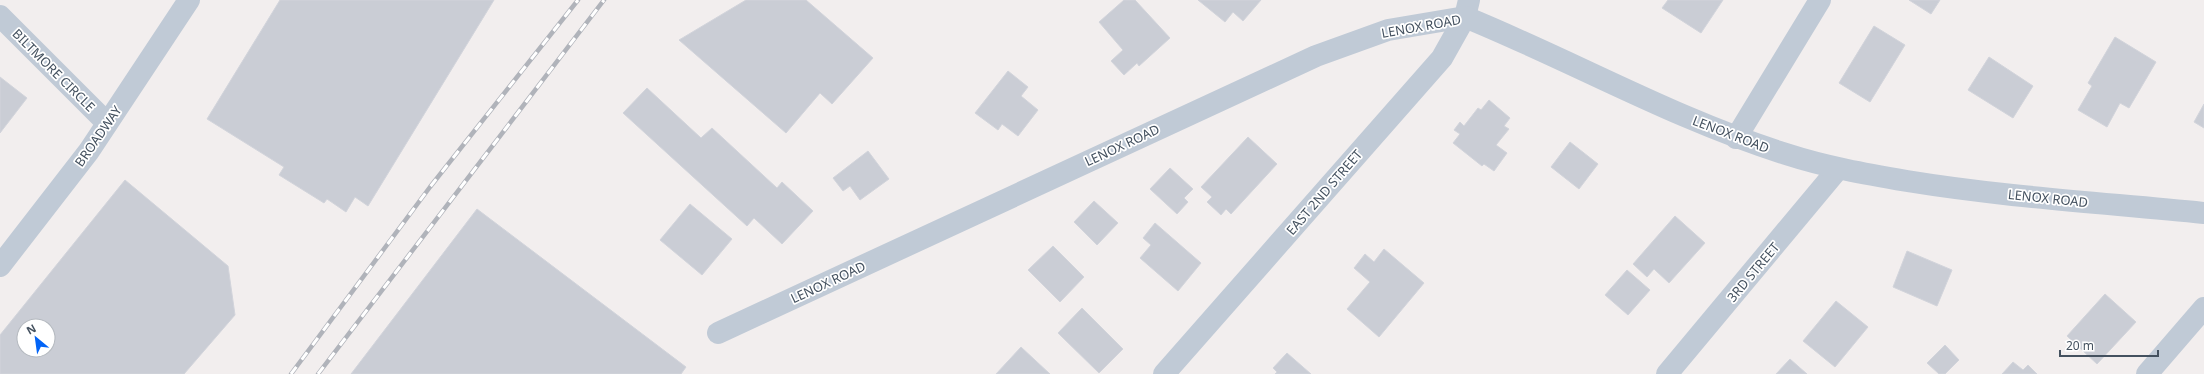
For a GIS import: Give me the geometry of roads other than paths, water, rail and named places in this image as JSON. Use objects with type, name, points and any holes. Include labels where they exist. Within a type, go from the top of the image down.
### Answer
[{"type":"street","name":"BROADWAY","points":[[0,266],[89,151],[189,0]]},
{"type":"street","points":[[1736,138],[1820,0]]},
{"type":"street","name":"LENOX ROAD","points":[[718,332],[1316,56],[1388,30],[1467,8],[1509,35],[1665,109],[1736,138],[1838,169],[1958,189],[2204,213]]},
{"type":"street","name":"EAST 2ND STREET","points":[[1164,374],[1442,58],[1467,8]]},
{"type":"street","name":"BILTMORE CIRCLE","points":[[0,16],[107,123]]},
{"type":"street","name":"3RD STREET","points":[[1667,374],[1838,169]]},
{"type":"street","points":[[2147,374],[2204,308]]},
{"type":"railway","points":[[291,374],[430,187],[578,0]]},
{"type":"railway","points":[[318,374],[604,0]]}]
